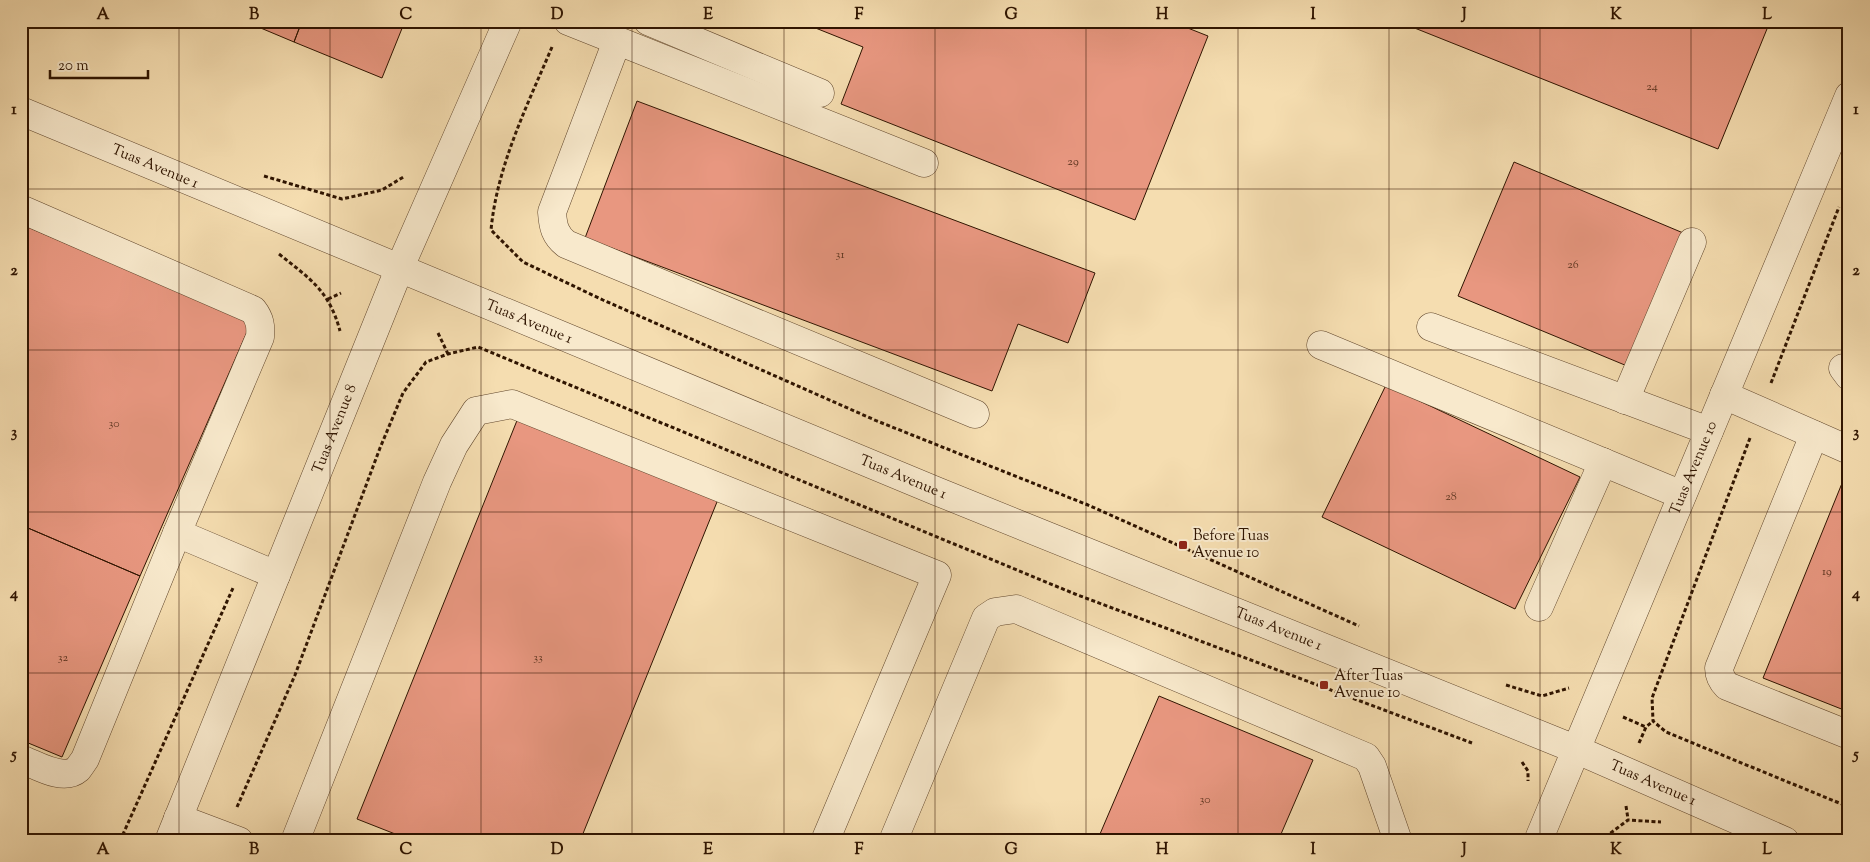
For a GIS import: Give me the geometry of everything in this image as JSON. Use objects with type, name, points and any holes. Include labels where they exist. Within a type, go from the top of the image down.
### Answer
[{"type":"street","name":"Tuas Avenue 8","points":[[173,830],[400,267],[508,21]]},
{"type":"street","points":[[568,21],[924,164]]},
{"type":"street","points":[[648,21],[820,93]]},
{"type":"street","points":[[617,41],[552,212],[553,227],[558,238],[566,244],[975,414]]},
{"type":"street","name":"Tuas Avenue 10","points":[[1538,841],[1848,99]]},
{"type":"street","name":"Tuas Avenue 1","points":[[21,111],[945,494],[1575,749],[1785,841]]},
{"type":"street","points":[[21,209],[253,310],[258,316],[261,327],[260,338],[177,533],[85,759],[77,769],[68,774],[59,774],[21,758]]},
{"type":"street","points":[[1625,400],[1692,242]]},
{"type":"street","points":[[1431,328],[1708,431]]},
{"type":"street","points":[[1321,345],[1682,495]]},
{"type":"street","points":[[1724,395],[1849,450]]},
{"type":"street","points":[[295,841],[454,445],[476,411],[512,404],[937,575],[825,841]]},
{"type":"street","points":[[1814,435],[1719,668],[1719,673],[1722,682],[1727,686],[1849,735]]},
{"type":"street","points":[[1539,607],[1603,462]]},
{"type":"street","points":[[177,533],[276,575]]},
{"type":"street","points":[[894,841],[986,618],[995,612],[1016,609],[1366,757],[1372,766],[1398,841]]},
{"type":"street","points":[[173,830],[232,838]]},
{"type":"path","points":[[256,174],[342,199],[382,190]]},
{"type":"path","points":[[328,300],[341,293]]},
{"type":"path","points":[[438,333],[448,354]]},
{"type":"path","points":[[232,838],[403,392],[426,362],[448,354],[478,347],[1075,594],[1480,746]]},
{"type":"path","points":[[1646,727],[1653,721]]},
{"type":"path","points":[[1514,759],[1521,761],[1528,771],[1528,790]]},
{"type":"path","points":[[1600,841],[1628,820],[1658,821],[1666,825]]},
{"type":"building","points":[[244,21],[302,21],[294,42]]},
{"type":"building","points":[[302,21],[405,21],[382,78],[294,42]]},
{"type":"building","points":[[798,21],[1170,21],[1208,36],[1135,220],[841,104],[863,47]]},
{"type":"building","points":[[1397,21],[1763,21],[1769,24],[1718,149]]},
{"type":"building","points":[[637,101],[1095,273],[1068,343],[1018,324],[992,391],[585,238]]},
{"type":"building","points":[[1514,162],[1688,235],[1632,368],[1458,296]]},
{"type":"building","points":[[21,224],[251,323],[140,576],[21,525]]},
{"type":"building","points":[[1386,385],[1580,477],[1515,609],[1322,517]]},
{"type":"building","points":[[518,418],[719,497],[580,841],[413,841],[357,819]]},
{"type":"building","points":[[1849,466],[1849,712],[1763,678]]},
{"type":"building","points":[[21,525],[140,576],[62,757],[21,740]]},
{"type":"building","points":[[1159,696],[1313,760],[1278,841],[1097,841]]},
{"type":"place","name":"Before Tuas Avenue 10","points":[[1183,545]]},
{"type":"place","name":"After Tuas Avenue 10","points":[[1324,685]]}]
